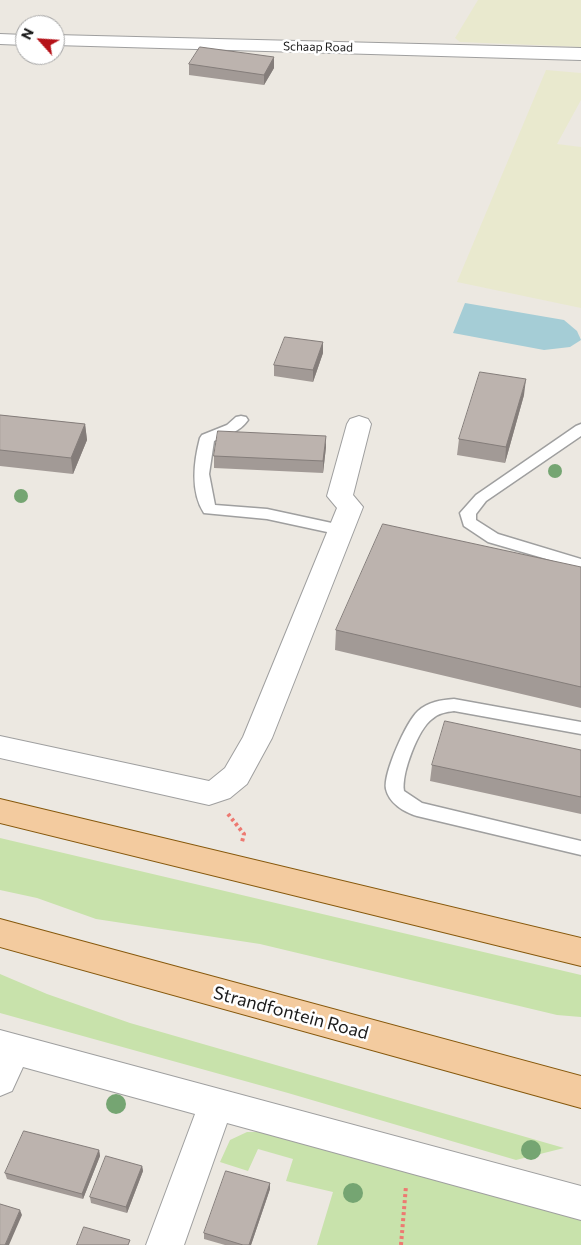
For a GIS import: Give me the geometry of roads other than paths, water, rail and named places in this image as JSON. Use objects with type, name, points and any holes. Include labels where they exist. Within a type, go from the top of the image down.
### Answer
[{"type":"main road","points":[[0,811],[581,952]]},
{"type":"main road","name":"Strandfontein Road","points":[[0,933],[581,1092]]},
{"type":"street","points":[[0,39],[15,40]]},
{"type":"street","name":"Schaap Road","points":[[65,40],[581,54]]},
{"type":"street","points":[[0,747],[199,791],[215,792],[236,776],[257,738],[350,507],[340,496],[359,424]]},
{"type":"street","points":[[5,1058],[216,1104],[581,1203]]},
{"type":"street","points":[[165,1245],[216,1104]]},
{"type":"lane","points":[[241,420],[232,428],[207,438],[203,452],[202,492],[209,509],[267,514],[340,530]]},
{"type":"lane","points":[[581,428],[481,498],[468,513],[469,522],[493,538],[581,564]]},
{"type":"lane","points":[[581,728],[454,705],[443,705],[432,709],[419,719],[410,735],[394,780],[395,790],[400,797],[417,809],[581,848]]},
{"type":"water","points":[[465,303],[564,320],[577,331],[581,340],[570,347],[544,350],[453,333]]}]
